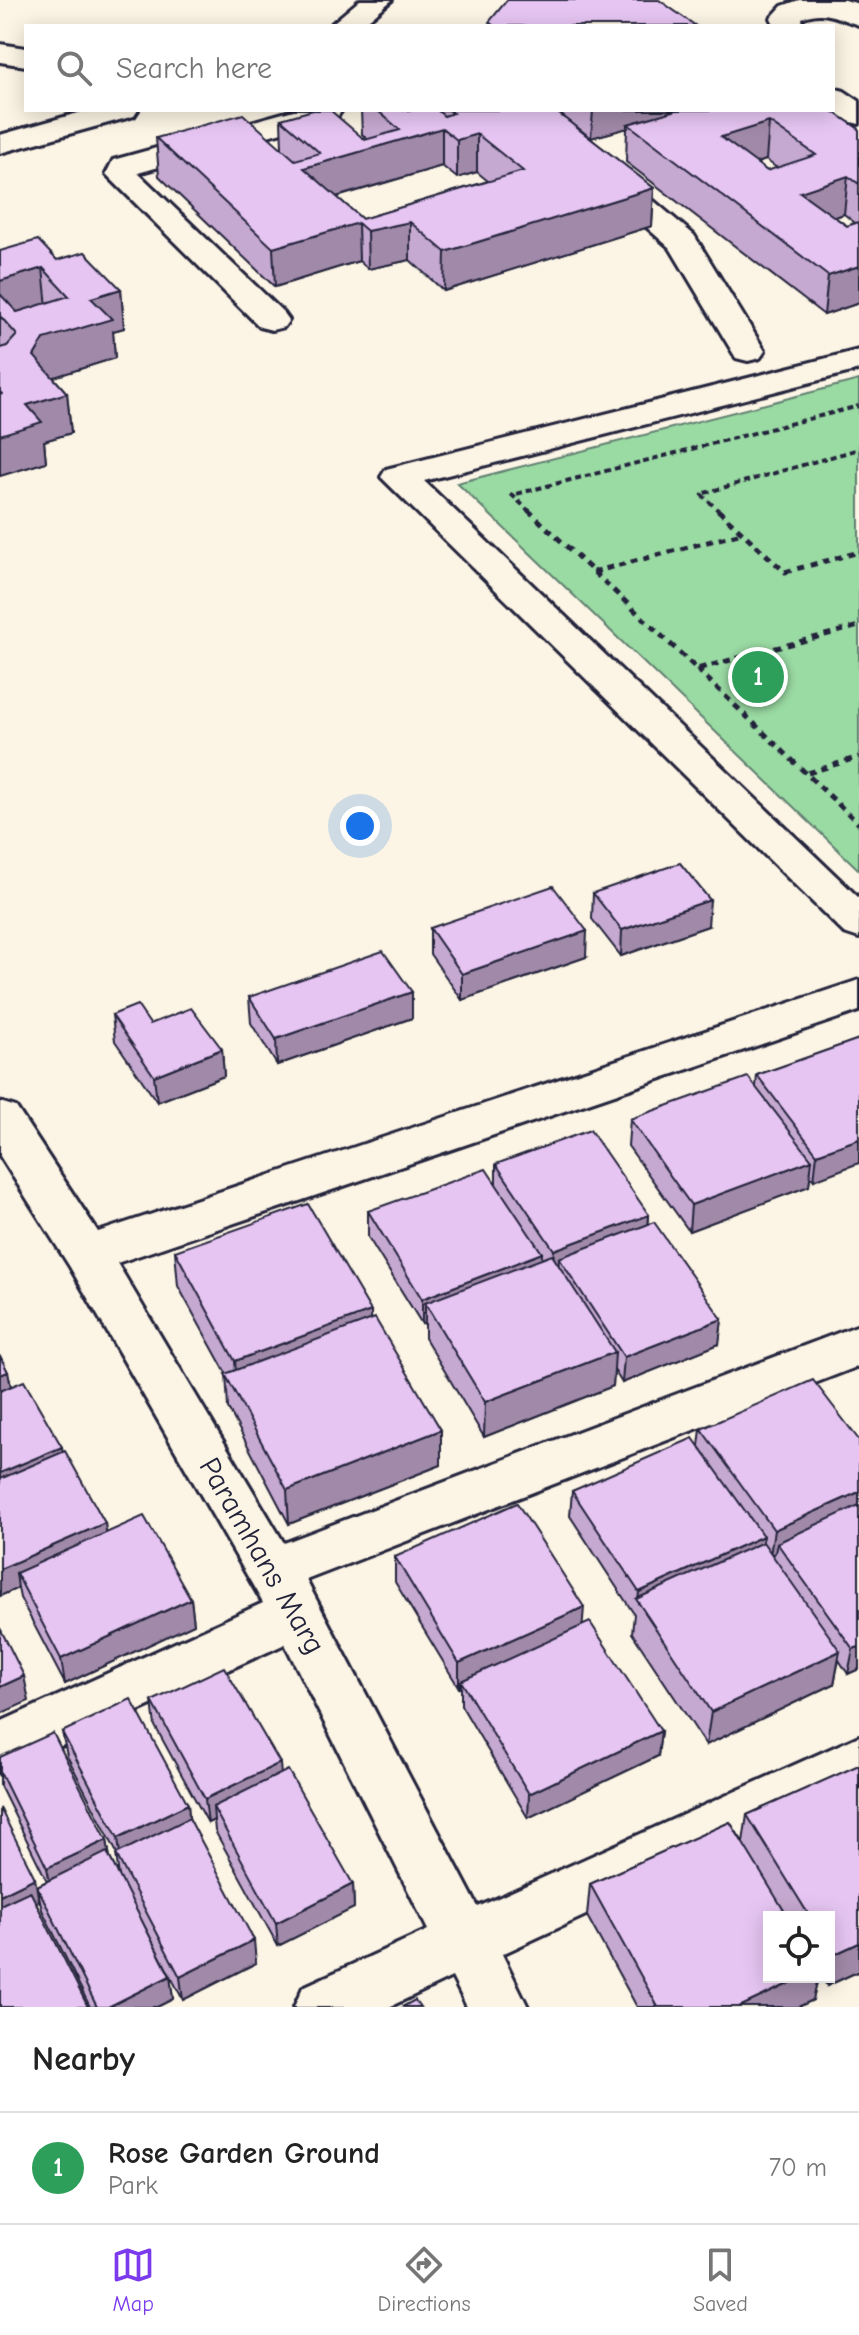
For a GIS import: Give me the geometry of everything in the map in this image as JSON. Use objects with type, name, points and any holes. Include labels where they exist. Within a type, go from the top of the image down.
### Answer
[{"type":"street","points":[[346,24],[378,0]]},
{"type":"street","points":[[788,24],[785,18],[789,12],[819,2],[842,7],[859,16]]},
{"type":"street","points":[[382,24],[406,6]]},
{"type":"street","points":[[0,53],[24,57]]},
{"type":"street","points":[[835,98],[859,115]]},
{"type":"street","points":[[0,122],[37,112]]},
{"type":"street","points":[[272,320],[122,174],[124,167],[149,159],[320,112]]},
{"type":"street","points":[[531,112],[683,242],[748,351]]},
{"type":"street","points":[[0,144],[113,113],[149,159]]},
{"type":"street","points":[[859,360],[399,477],[859,923]]},
{"type":"street","points":[[87,1254],[859,995]]},
{"type":"street","name":"Paramhans Marg","points":[[0,1119],[87,1254],[284,1592],[498,2007]]},
{"type":"street","points":[[0,1749],[284,1592],[859,1345]]},
{"type":"street","points":[[324,2007],[859,1761]]},
{"type":"path","points":[[859,406],[512,495],[859,824]]},
{"type":"path","points":[[859,449],[701,494],[785,572],[859,552]]},
{"type":"path","points":[[592,572],[742,533]]},
{"type":"path","points":[[697,669],[859,626]]},
{"type":"path","points":[[808,773],[859,757]]},
{"type":"green space","points":[[859,380],[859,870],[457,483]]},
{"type":"building","points":[[507,0],[659,0],[693,24],[492,24],[489,22]]},
{"type":"building","points":[[306,112],[332,112],[365,140],[400,130],[379,112],[439,112],[444,116],[451,112],[557,112],[654,188],[445,252],[410,222],[367,231],[358,223],[273,248],[156,138],[243,114],[295,160],[320,153],[281,119]],"holes":[[[442,128],[457,140],[477,134],[523,171],[362,219],[304,168]]]},
{"type":"building","points":[[670,112],[834,112],[859,129],[859,184],[848,176],[800,192],[847,226],[859,222],[859,266],[828,276],[628,124]],"holes":[[[769,122],[816,155],[767,171],[721,137]]]},
{"type":"building","points":[[38,240],[57,260],[85,252],[121,289],[91,298],[112,319],[44,339],[34,356],[67,393],[27,405],[42,422],[0,435],[0,348],[7,346],[17,335],[0,316],[0,294],[17,312],[69,296],[43,268],[0,281],[0,251]]},
{"type":"building","points":[[680,863],[710,900],[622,930],[593,893]]},
{"type":"building","points":[[553,886],[587,931],[462,974],[430,928]]},
{"type":"building","points":[[383,951],[412,992],[276,1039],[249,997]]},
{"type":"building","points":[[137,1005],[150,1024],[191,1008],[222,1049],[154,1076],[112,1015]]},
{"type":"building","points":[[859,1039],[859,1139],[817,1154],[757,1075]]},
{"type":"building","points":[[748,1077],[812,1160],[691,1205],[630,1119]]},
{"type":"building","points":[[590,1130],[649,1215],[554,1250],[496,1164]]},
{"type":"building","points":[[486,1169],[542,1253],[422,1299],[368,1211]]},
{"type":"building","points":[[308,1204],[371,1311],[235,1361],[175,1251]]},
{"type":"building","points":[[654,1222],[722,1319],[624,1357],[559,1258]]},
{"type":"building","points":[[552,1255],[615,1352],[485,1402],[425,1303]]},
{"type":"building","points":[[375,1318],[441,1430],[287,1490],[225,1374]]},
{"type":"building","points":[[0,1356],[8,1372],[0,1375]]},
{"type":"building","points":[[813,1380],[859,1440],[859,1492],[774,1530],[701,1429]]},
{"type":"building","points":[[24,1381],[62,1447],[0,1473],[0,1391]]},
{"type":"building","points":[[693,1438],[763,1536],[639,1592],[572,1491]]},
{"type":"building","points":[[65,1451],[105,1523],[0,1569],[0,1479]]},
{"type":"building","points":[[517,1503],[584,1607],[459,1663],[395,1557]]},
{"type":"building","points":[[859,1505],[859,1647],[853,1649],[777,1543]]},
{"type":"building","points":[[144,1516],[191,1599],[61,1659],[16,1573]]},
{"type":"building","points":[[763,1542],[840,1651],[711,1712],[636,1599]]},
{"type":"building","points":[[590,1622],[661,1731],[529,1794],[461,1681]]},
{"type":"building","points":[[0,1628],[24,1676],[0,1687]]},
{"type":"building","points":[[224,1667],[280,1763],[205,1799],[152,1701]]},
{"type":"building","points":[[131,1699],[188,1804],[118,1838],[62,1732]]},
{"type":"building","points":[[53,1733],[107,1840],[47,1868],[0,1772],[0,1757]]},
{"type":"building","points":[[859,1765],[859,1943],[835,1954],[835,1911],[806,1911],[747,1815]]},
{"type":"building","points":[[288,1770],[353,1884],[276,1923],[213,1807]]},
{"type":"building","points":[[0,1808],[35,1878],[0,1895]]},
{"type":"building","points":[[189,1818],[254,1940],[180,1977],[116,1854]]},
{"type":"building","points":[[730,1822],[784,1911],[763,1911],[763,1983],[790,1983],[739,2007],[658,2007],[590,1884]]},
{"type":"building","points":[[107,1852],[170,1976],[108,2007],[97,2007],[37,1886]]},
{"type":"building","points":[[30,1891],[88,2007],[0,2007],[0,1905]]},
{"type":"building","points":[[415,2000],[420,2007],[402,2007]]},
{"type":"place","name":"Rose Garden Ground","points":[[758,677]]}]
